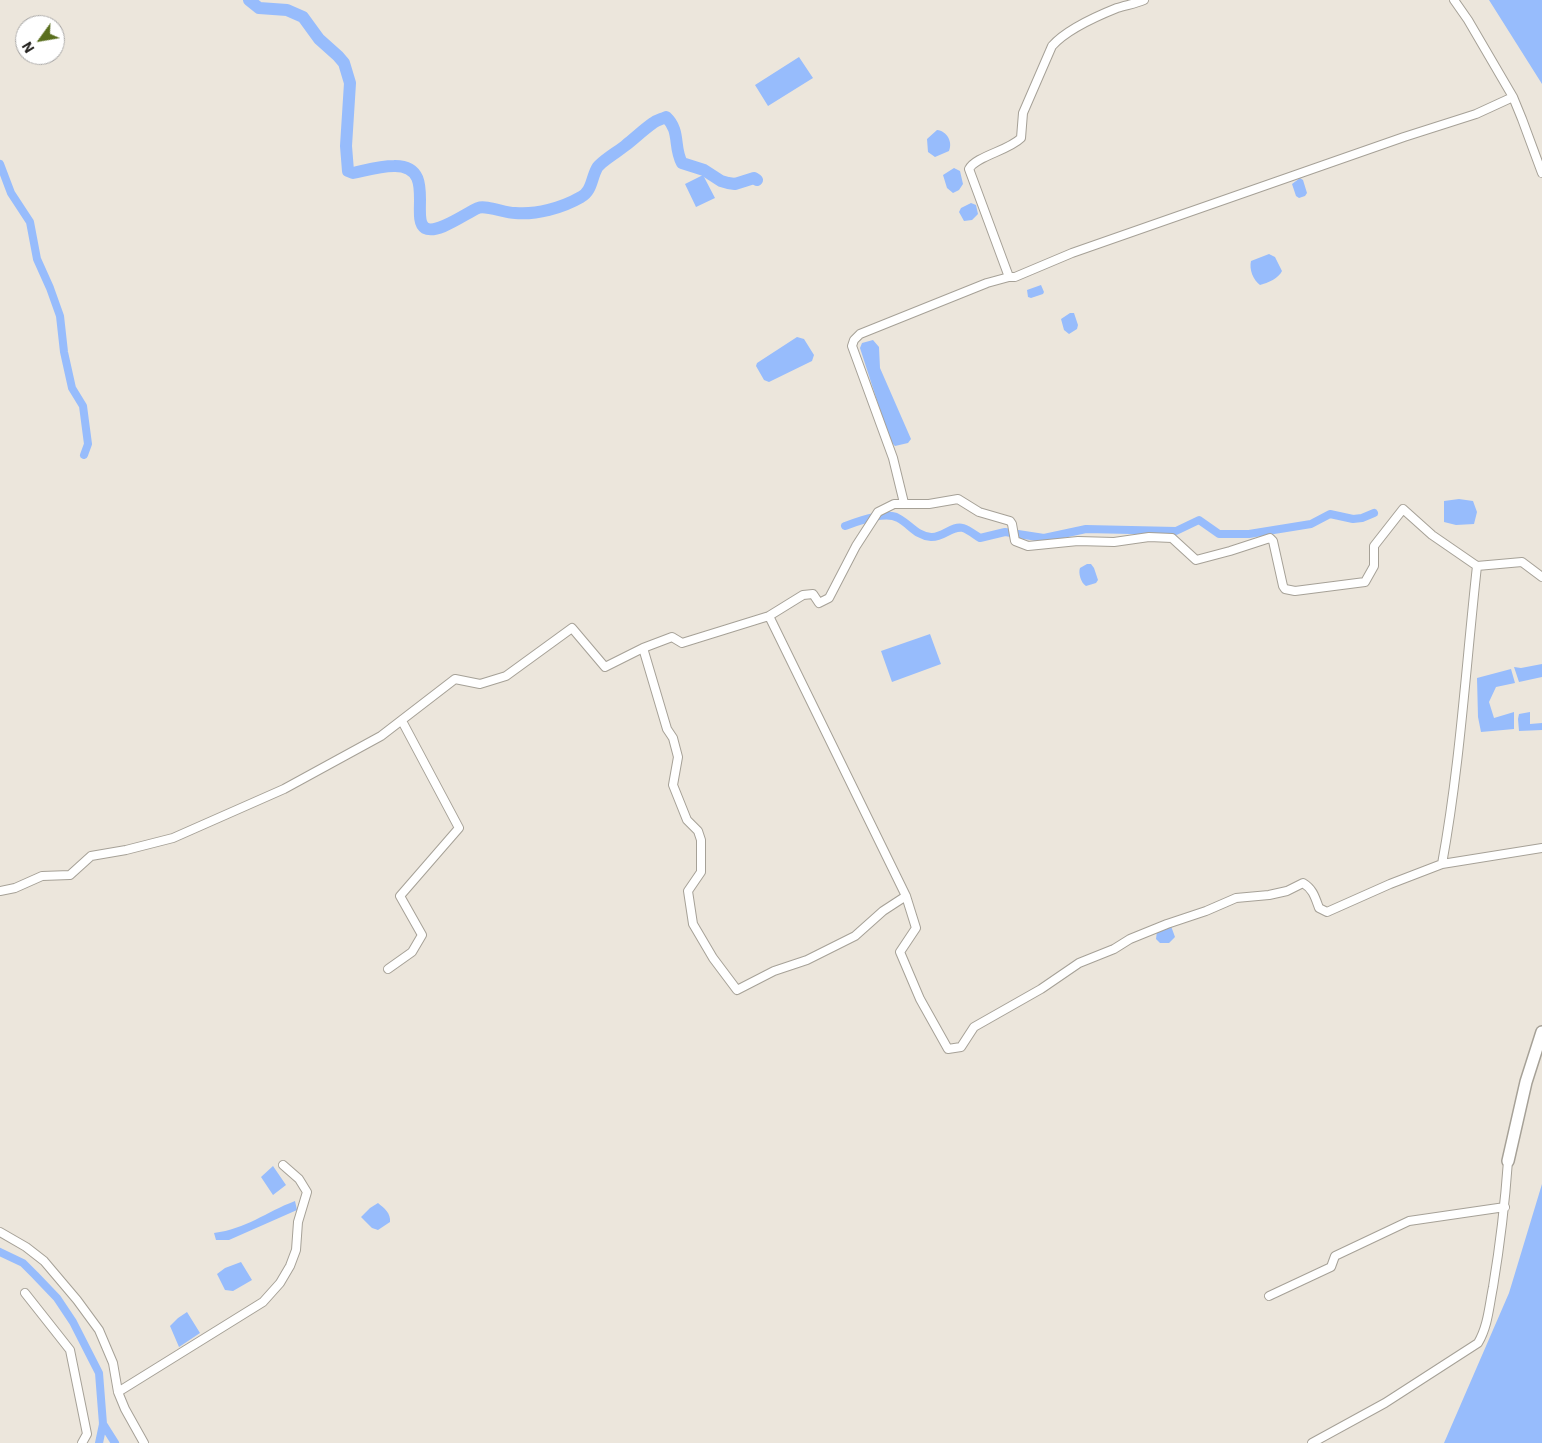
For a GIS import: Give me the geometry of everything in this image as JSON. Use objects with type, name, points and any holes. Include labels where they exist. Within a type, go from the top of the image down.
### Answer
[{"type":"street","points":[[1009,277],[969,169],[975,162],[1009,147],[1021,138],[1027,103],[1052,46],[1058,39],[1088,21],[1118,8],[1144,0]]},
{"type":"street","points":[[1454,0],[1468,20],[1513,97],[1542,174]]},
{"type":"street","points":[[904,502],[893,458],[852,346],[854,340],[860,334],[987,283],[1015,277],[1072,253],[1404,136],[1476,114],[1513,97]]},
{"type":"street","points":[[0,891],[15,888],[42,876],[70,875],[90,856],[126,850],[173,838],[284,790],[381,736],[455,679],[480,684],[506,676],[572,628],[605,668],[643,648],[672,637],[682,643],[769,616],[803,595],[813,594],[819,603],[829,598],[856,546],[878,512],[894,504],[904,502],[914,505],[929,504],[958,498],[980,512],[1006,519],[1012,524],[1013,535],[1017,543],[1028,546],[1078,541],[1114,542],[1149,537],[1172,538],[1196,560],[1270,538],[1273,541],[1283,586],[1285,589],[1296,591],[1365,582],[1374,566],[1374,546],[1403,509],[1432,535],[1477,566],[1522,562],[1542,577]]},
{"type":"street","points":[[1442,864],[1452,811],[1477,566]]},
{"type":"street","points":[[769,616],[906,896],[916,928],[900,952],[920,999],[948,1049],[961,1047],[974,1027],[1041,989],[1080,963],[1114,949],[1130,939],[1236,898],[1269,895],[1287,891],[1302,883],[1313,892],[1319,908],[1327,912],[1390,884],[1442,864],[1542,848]]},
{"type":"street","points":[[643,648],[667,729],[673,738],[678,757],[673,785],[687,820],[698,832],[701,840],[701,872],[688,891],[693,924],[712,958],[737,990],[774,971],[807,960],[855,936],[883,911],[906,896]]},
{"type":"street","points":[[388,969],[412,952],[422,935],[400,896],[458,828],[402,721]]},
{"type":"street","points":[[1312,1443],[1385,1403],[1478,1343],[1485,1331],[1505,1207],[1508,1161],[1526,1082],[1542,1032]]},
{"type":"street","points":[[118,1392],[263,1302],[280,1283],[290,1266],[296,1250],[298,1222],[307,1192],[299,1179],[283,1165]]},
{"type":"street","points":[[1269,1296],[1331,1267],[1335,1256],[1409,1221],[1505,1207]]},
{"type":"street","points":[[0,1232],[26,1247],[44,1261],[100,1330],[113,1363],[118,1392],[144,1443]]},
{"type":"street","points":[[25,1293],[70,1350],[87,1434],[82,1443]]},
{"type":"water","points":[[1489,0],[1542,0],[1542,84]]},
{"type":"water","points":[[799,57],[813,78],[768,106],[755,85]]},
{"type":"water","points":[[937,130],[944,132],[948,137],[950,148],[949,151],[935,157],[928,152],[927,139]]},
{"type":"water","points":[[954,168],[960,171],[963,184],[959,190],[953,193],[947,188],[943,175]]},
{"type":"water","points":[[703,175],[715,198],[696,207],[685,184]]},
{"type":"water","points":[[1300,178],[1303,180],[1307,193],[1299,198],[1296,196],[1292,184]]},
{"type":"water","points":[[971,203],[976,205],[978,214],[972,220],[964,221],[959,212],[961,208]]},
{"type":"water","points":[[1269,254],[1275,257],[1282,271],[1273,280],[1260,285],[1252,274],[1251,261]]},
{"type":"water","points":[[1041,285],[1043,294],[1031,298],[1028,297],[1027,290]]},
{"type":"water","points":[[1070,313],[1074,313],[1078,325],[1077,329],[1069,334],[1064,330],[1061,319]]},
{"type":"water","points":[[797,337],[804,339],[814,355],[812,361],[769,382],[764,380],[756,366],[757,363]]},
{"type":"water","points":[[873,340],[879,347],[880,368],[911,439],[908,443],[895,446],[890,441],[860,348],[862,343]]},
{"type":"water","points":[[1459,499],[1473,501],[1477,512],[1474,524],[1456,525],[1444,522],[1444,501]]},
{"type":"water","points":[[1087,564],[1091,564],[1094,568],[1098,580],[1096,583],[1086,586],[1081,580],[1079,570]]},
{"type":"water","points":[[930,634],[941,664],[892,682],[881,651]]},
{"type":"water","points":[[1542,664],[1542,677],[1519,682],[1514,667],[1521,668]]},
{"type":"water","points":[[1511,669],[1515,683],[1496,687],[1489,702],[1494,718],[1514,712],[1514,729],[1481,732],[1478,717],[1477,678]]},
{"type":"water","points":[[1530,712],[1530,724],[1542,723],[1542,730],[1519,731],[1519,714]]},
{"type":"water","points":[[1171,926],[1175,937],[1169,943],[1160,943],[1156,939],[1157,931]]},
{"type":"water","points":[[273,1166],[286,1185],[273,1195],[261,1177]]},
{"type":"water","points":[[1542,1184],[1542,1443],[1444,1443],[1509,1293]]},
{"type":"water","points":[[295,1201],[297,1210],[229,1240],[216,1240],[214,1233],[236,1228]]},
{"type":"water","points":[[378,1203],[387,1211],[390,1222],[378,1230],[372,1228],[361,1217]]},
{"type":"water","points":[[241,1262],[252,1280],[233,1291],[225,1290],[217,1274],[225,1268]]},
{"type":"water","points":[[187,1312],[200,1333],[179,1347],[170,1326]]},
{"type":"waterway","points":[[249,0],[259,8],[287,10],[303,17],[319,39],[344,63],[350,83],[346,146],[348,171],[353,173],[389,166],[407,168],[415,174],[419,183],[421,223],[425,228],[437,229],[481,207],[511,213],[532,213],[549,210],[574,201],[585,194],[597,168],[602,162],[653,123],[666,117],[674,128],[679,157],[682,163],[704,170],[721,181],[728,183],[735,184],[754,178],[757,180]]},
{"type":"waterway","points":[[0,164],[11,193],[30,222],[37,259],[60,316],[64,352],[72,388],[83,406],[88,444],[84,455]]},
{"type":"waterway","points":[[845,526],[879,516],[893,516],[902,520],[917,532],[931,537],[940,536],[955,528],[963,528],[980,538],[1005,532],[1044,538],[1086,529],[1176,531],[1199,520],[1219,534],[1249,534],[1311,524],[1330,514],[1353,519],[1362,518],[1374,513]]},
{"type":"waterway","points":[[0,1252],[23,1263],[57,1298],[73,1322],[99,1373],[103,1424],[99,1443]]},
{"type":"waterway","points":[[103,1424],[115,1443]]}]
